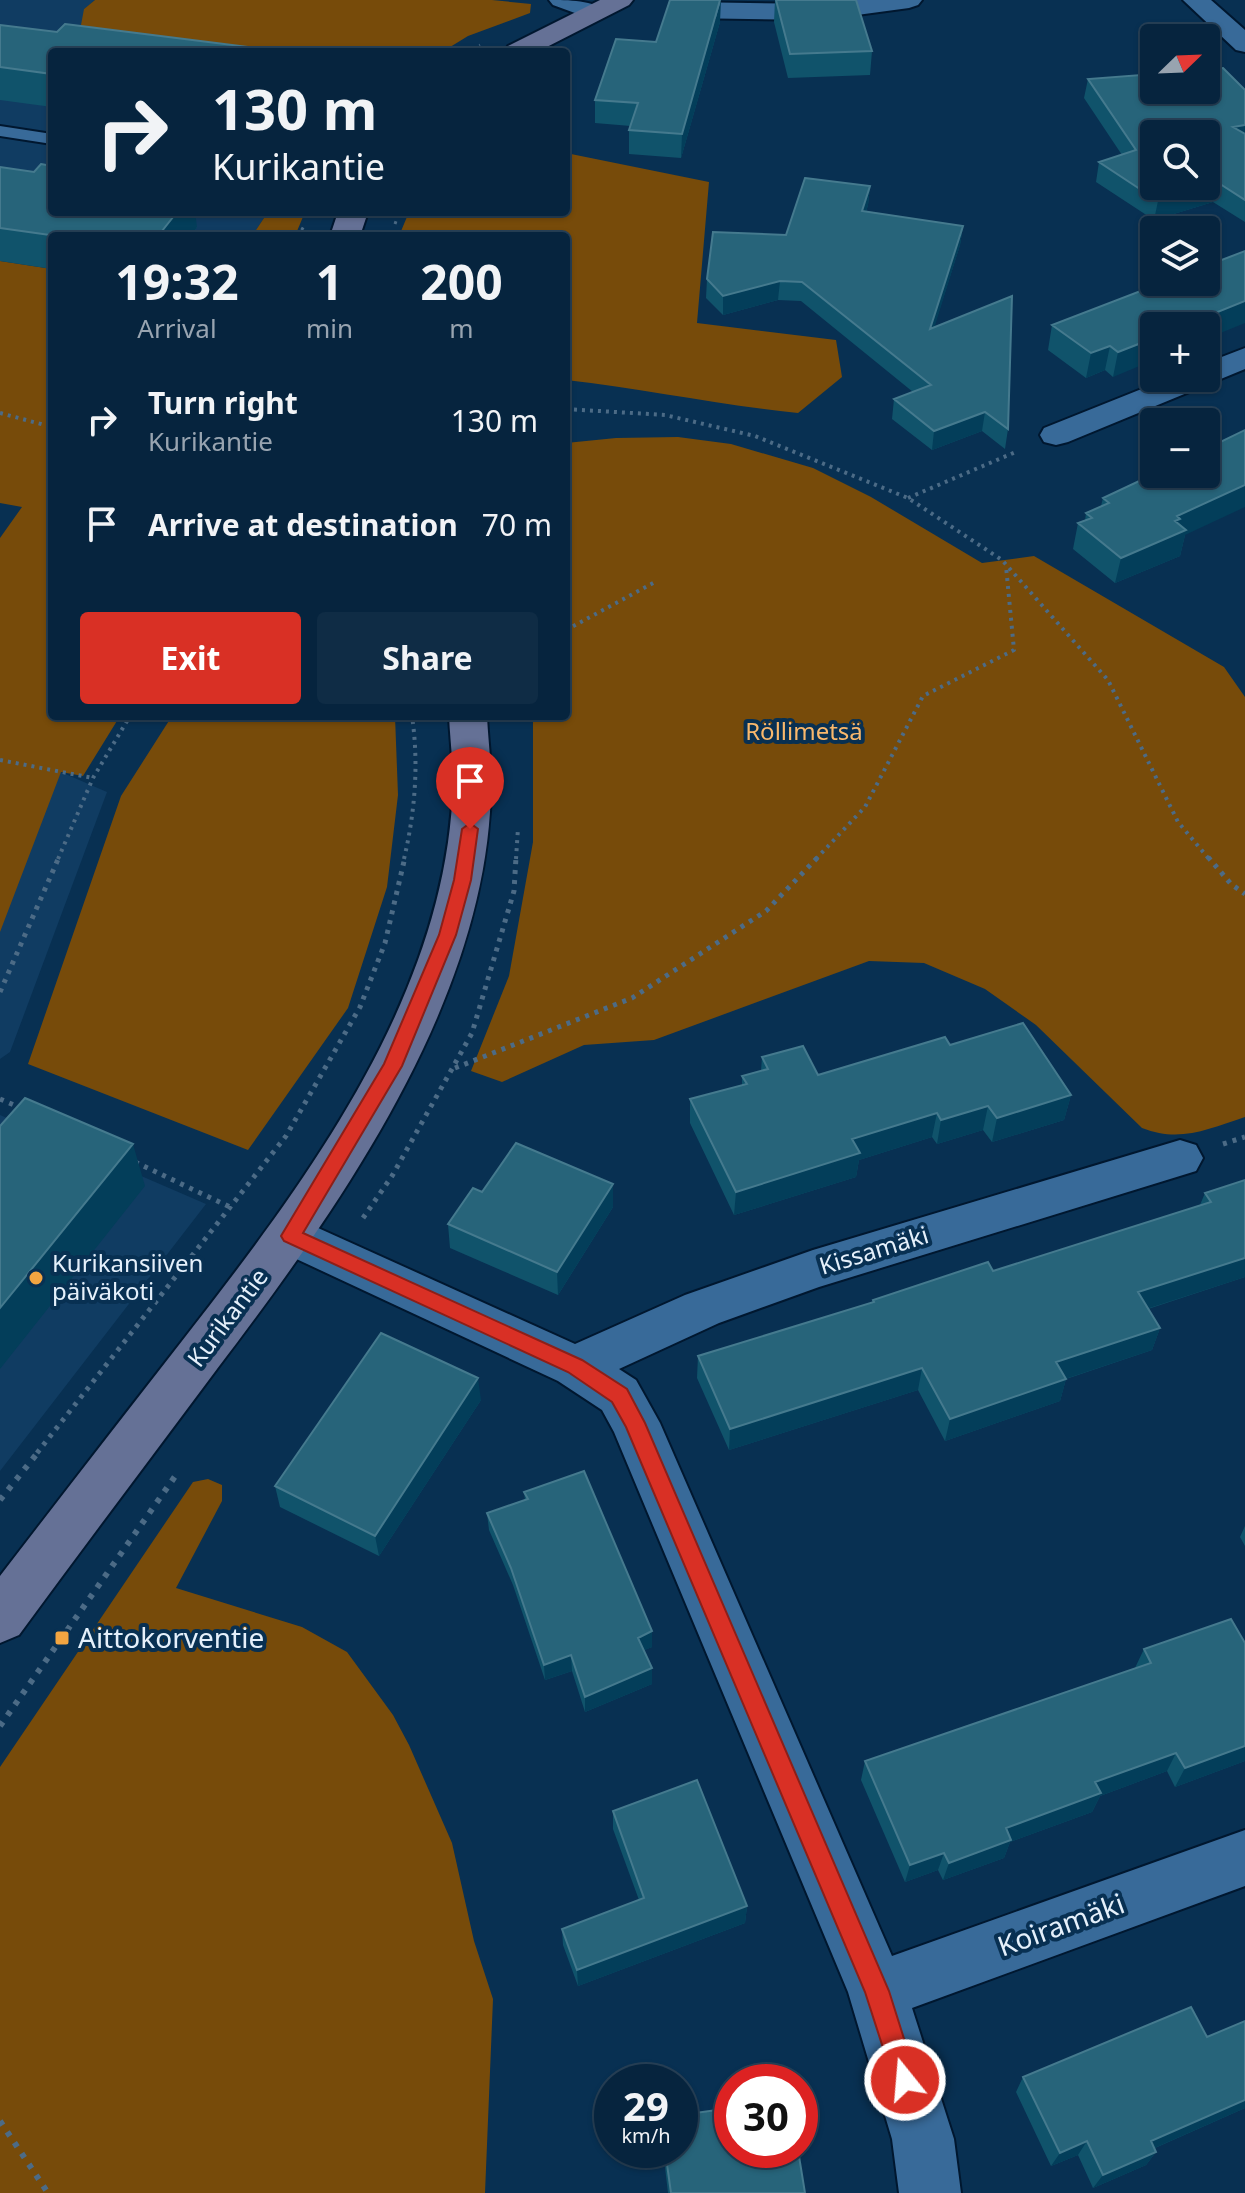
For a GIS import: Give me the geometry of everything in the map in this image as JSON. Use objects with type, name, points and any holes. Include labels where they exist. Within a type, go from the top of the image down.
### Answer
[{"type":"main road","points":[[525,48],[620,0]]},
{"type":"main road","name":"Kurikantie","points":[[0,1618],[291,1236],[393,1066],[448,935],[462,880],[470,829],[472,780],[468,720]]},
{"type":"street","points":[[562,0],[594,12]]},
{"type":"street","points":[[686,10],[820,12],[909,0]]},
{"type":"street","points":[[1188,0],[1196,0],[1245,44]]},
{"type":"street","points":[[1220,368],[1245,358]]},
{"type":"street","points":[[1056,435],[1162,392]]},
{"type":"street","name":"Kissamäki","points":[[575,1366],[702,1309],[813,1269],[1180,1158]]},
{"type":"street","points":[[291,1236],[575,1366],[619,1395],[635,1423],[877,1991],[923,2139],[930,2193]]},
{"type":"street","name":"Koiramäki","points":[[877,1991],[1245,1858]]},
{"type":"lane","points":[[0,131],[48,138]]},
{"type":"path","points":[[570,409],[665,415],[755,436],[908,498],[1006,565],[1108,680],[1178,822],[1231,884],[1245,894]]},
{"type":"path","points":[[0,413],[48,426]]},
{"type":"path","points":[[908,498],[1056,435]]},
{"type":"path","points":[[454,1068],[632,998],[766,911],[865,807],[923,696],[1014,650],[1006,565]]},
{"type":"path","points":[[570,629],[655,582]]},
{"type":"path","points":[[0,992],[93,778],[128,720]]},
{"type":"path","points":[[0,1500],[286,1136],[360,1007],[385,943],[407,848],[415,793],[416,745],[413,720]]},
{"type":"path","points":[[0,760],[93,778]]},
{"type":"path","points":[[0,1099],[29,1112]]},
{"type":"path","points":[[129,1160],[230,1207]]},
{"type":"path","points":[[0,2121],[48,2193]]},
{"type":"shaded area","points":[[0,0],[95,0],[84,9],[93,35],[62,48],[48,48],[48,216],[265,216],[255,232],[48,232],[48,238],[0,261]]},
{"type":"shaded area","points":[[0,761],[63,773],[107,792],[10,1052],[0,1059]]},
{"type":"shaded area","points":[[0,1115],[206,1204],[0,1471]]},
{"type":"green space","points":[[95,0],[492,0],[531,4],[530,13],[468,36],[448,48],[152,48],[93,35],[81,25],[84,9]]},
{"type":"green space","points":[[570,154],[709,182],[697,323],[836,340],[842,377],[798,413],[570,381],[570,232],[401,232],[407,216],[570,216]]},
{"type":"green space","points":[[265,216],[303,216],[297,232],[255,232]]},
{"type":"green space","points":[[0,261],[48,268],[48,720],[118,720],[83,776],[61,772],[0,932],[0,538],[22,507],[0,503]]},
{"type":"green space","name":"Röllimetsä","points":[[678,437],[731,444],[813,468],[871,497],[982,563],[1034,556],[1224,667],[1245,697],[1245,1117],[1194,1133],[1169,1134],[1142,1128],[1036,1025],[985,989],[924,963],[869,961],[654,1040],[584,1045],[502,1082],[471,1071],[509,976],[533,842],[533,720],[570,720],[570,443]]},
{"type":"green space","points":[[169,720],[395,720],[398,795],[387,887],[348,1008],[248,1150],[28,1064],[121,796]]},
{"type":"green space","points":[[208,1479],[222,1485],[222,1501],[176,1588],[302,1627],[347,1652],[393,1715],[452,1843],[474,1941],[493,1999],[485,2193],[0,2193],[0,1767],[193,1482]]},
{"type":"building","points":[[670,0],[720,0],[682,134],[629,130],[638,103],[595,100],[616,39],[656,42]]},
{"type":"building","points":[[776,0],[856,0],[872,51],[790,54]]},
{"type":"building","points":[[65,24],[256,48],[48,48],[48,73],[0,67],[0,25],[57,32]]},
{"type":"building","points":[[1220,68],[1245,90],[1245,125],[1233,127],[1245,134],[1245,200],[1220,184],[1220,120],[1140,120],[1140,189],[1099,162],[1136,150],[1088,79],[1140,75],[1140,104],[1220,104]]},
{"type":"building","points":[[41,164],[48,165],[48,216],[174,216],[161,232],[48,232],[48,235],[0,228],[0,167],[34,172]]},
{"type":"building","points":[[805,178],[870,186],[862,211],[963,226],[930,329],[1012,296],[1008,429],[985,412],[934,431],[894,399],[931,385],[802,282],[780,281],[723,296],[707,279],[713,232],[786,235]]},
{"type":"building","points":[[1245,251],[1245,301],[1218,312],[1140,312],[1140,343],[1118,352],[1110,346],[1091,353],[1052,325],[1140,291],[1140,296],[1220,296],[1220,261]]},
{"type":"building","points":[[1245,430],[1245,485],[1177,516],[1180,519],[1175,521],[1186,530],[1121,558],[1078,523],[1092,518],[1086,513],[1109,503],[1103,498],[1140,481],[1140,488],[1220,488],[1220,442]]},
{"type":"building","points":[[1023,1023],[1071,1095],[997,1118],[988,1106],[941,1120],[937,1113],[852,1139],[860,1153],[736,1192],[690,1099],[747,1084],[742,1076],[768,1069],[762,1057],[803,1046],[818,1075],[945,1037],[950,1045]]},
{"type":"building","points":[[25,1098],[133,1144],[0,1308],[0,1126]]},
{"type":"building","points":[[516,1143],[613,1184],[557,1272],[448,1224],[473,1188],[482,1192]]},
{"type":"building","points":[[1245,1180],[1245,1258],[1138,1292],[1160,1328],[1056,1362],[1066,1379],[950,1419],[922,1368],[730,1429],[698,1356],[874,1302],[988,1262],[993,1271],[1211,1202],[1205,1193]]},
{"type":"building","points":[[381,1333],[478,1378],[375,1536],[275,1486]]},
{"type":"building","points":[[584,1471],[652,1631],[638,1638],[652,1668],[585,1697],[571,1655],[544,1665],[511,1568],[487,1513],[528,1499],[524,1492]]},
{"type":"building","points":[[1231,1619],[1245,1643],[1245,1746],[1185,1768],[1176,1753],[1095,1782],[1101,1793],[1006,1828],[1011,1840],[949,1863],[944,1853],[910,1865],[865,1761],[1151,1663],[1144,1649]]},
{"type":"building","points":[[697,1780],[747,1906],[577,1970],[562,1929],[644,1898],[613,1811]]},
{"type":"building","points":[[1191,2007],[1207,2037],[1245,2021],[1245,2100],[1151,2141],[1156,2152],[1103,2175],[1087,2141],[1060,2153],[1023,2077]]},
{"type":"building","points":[[714,2110],[714,2168],[801,2168],[805,2193],[671,2193],[668,2168],[698,2168],[698,2113]]},
{"type":"place","name":"Kurikansiiven päiväkoti","points":[[36,1278]]},
{"type":"place","name":"Aittokorventie","points":[[62,1638]]},
{"type":"route","points":[[470,829],[462,880],[448,935],[393,1066],[291,1236],[575,1366],[619,1395],[635,1423],[877,1991],[905,2080]]}]
